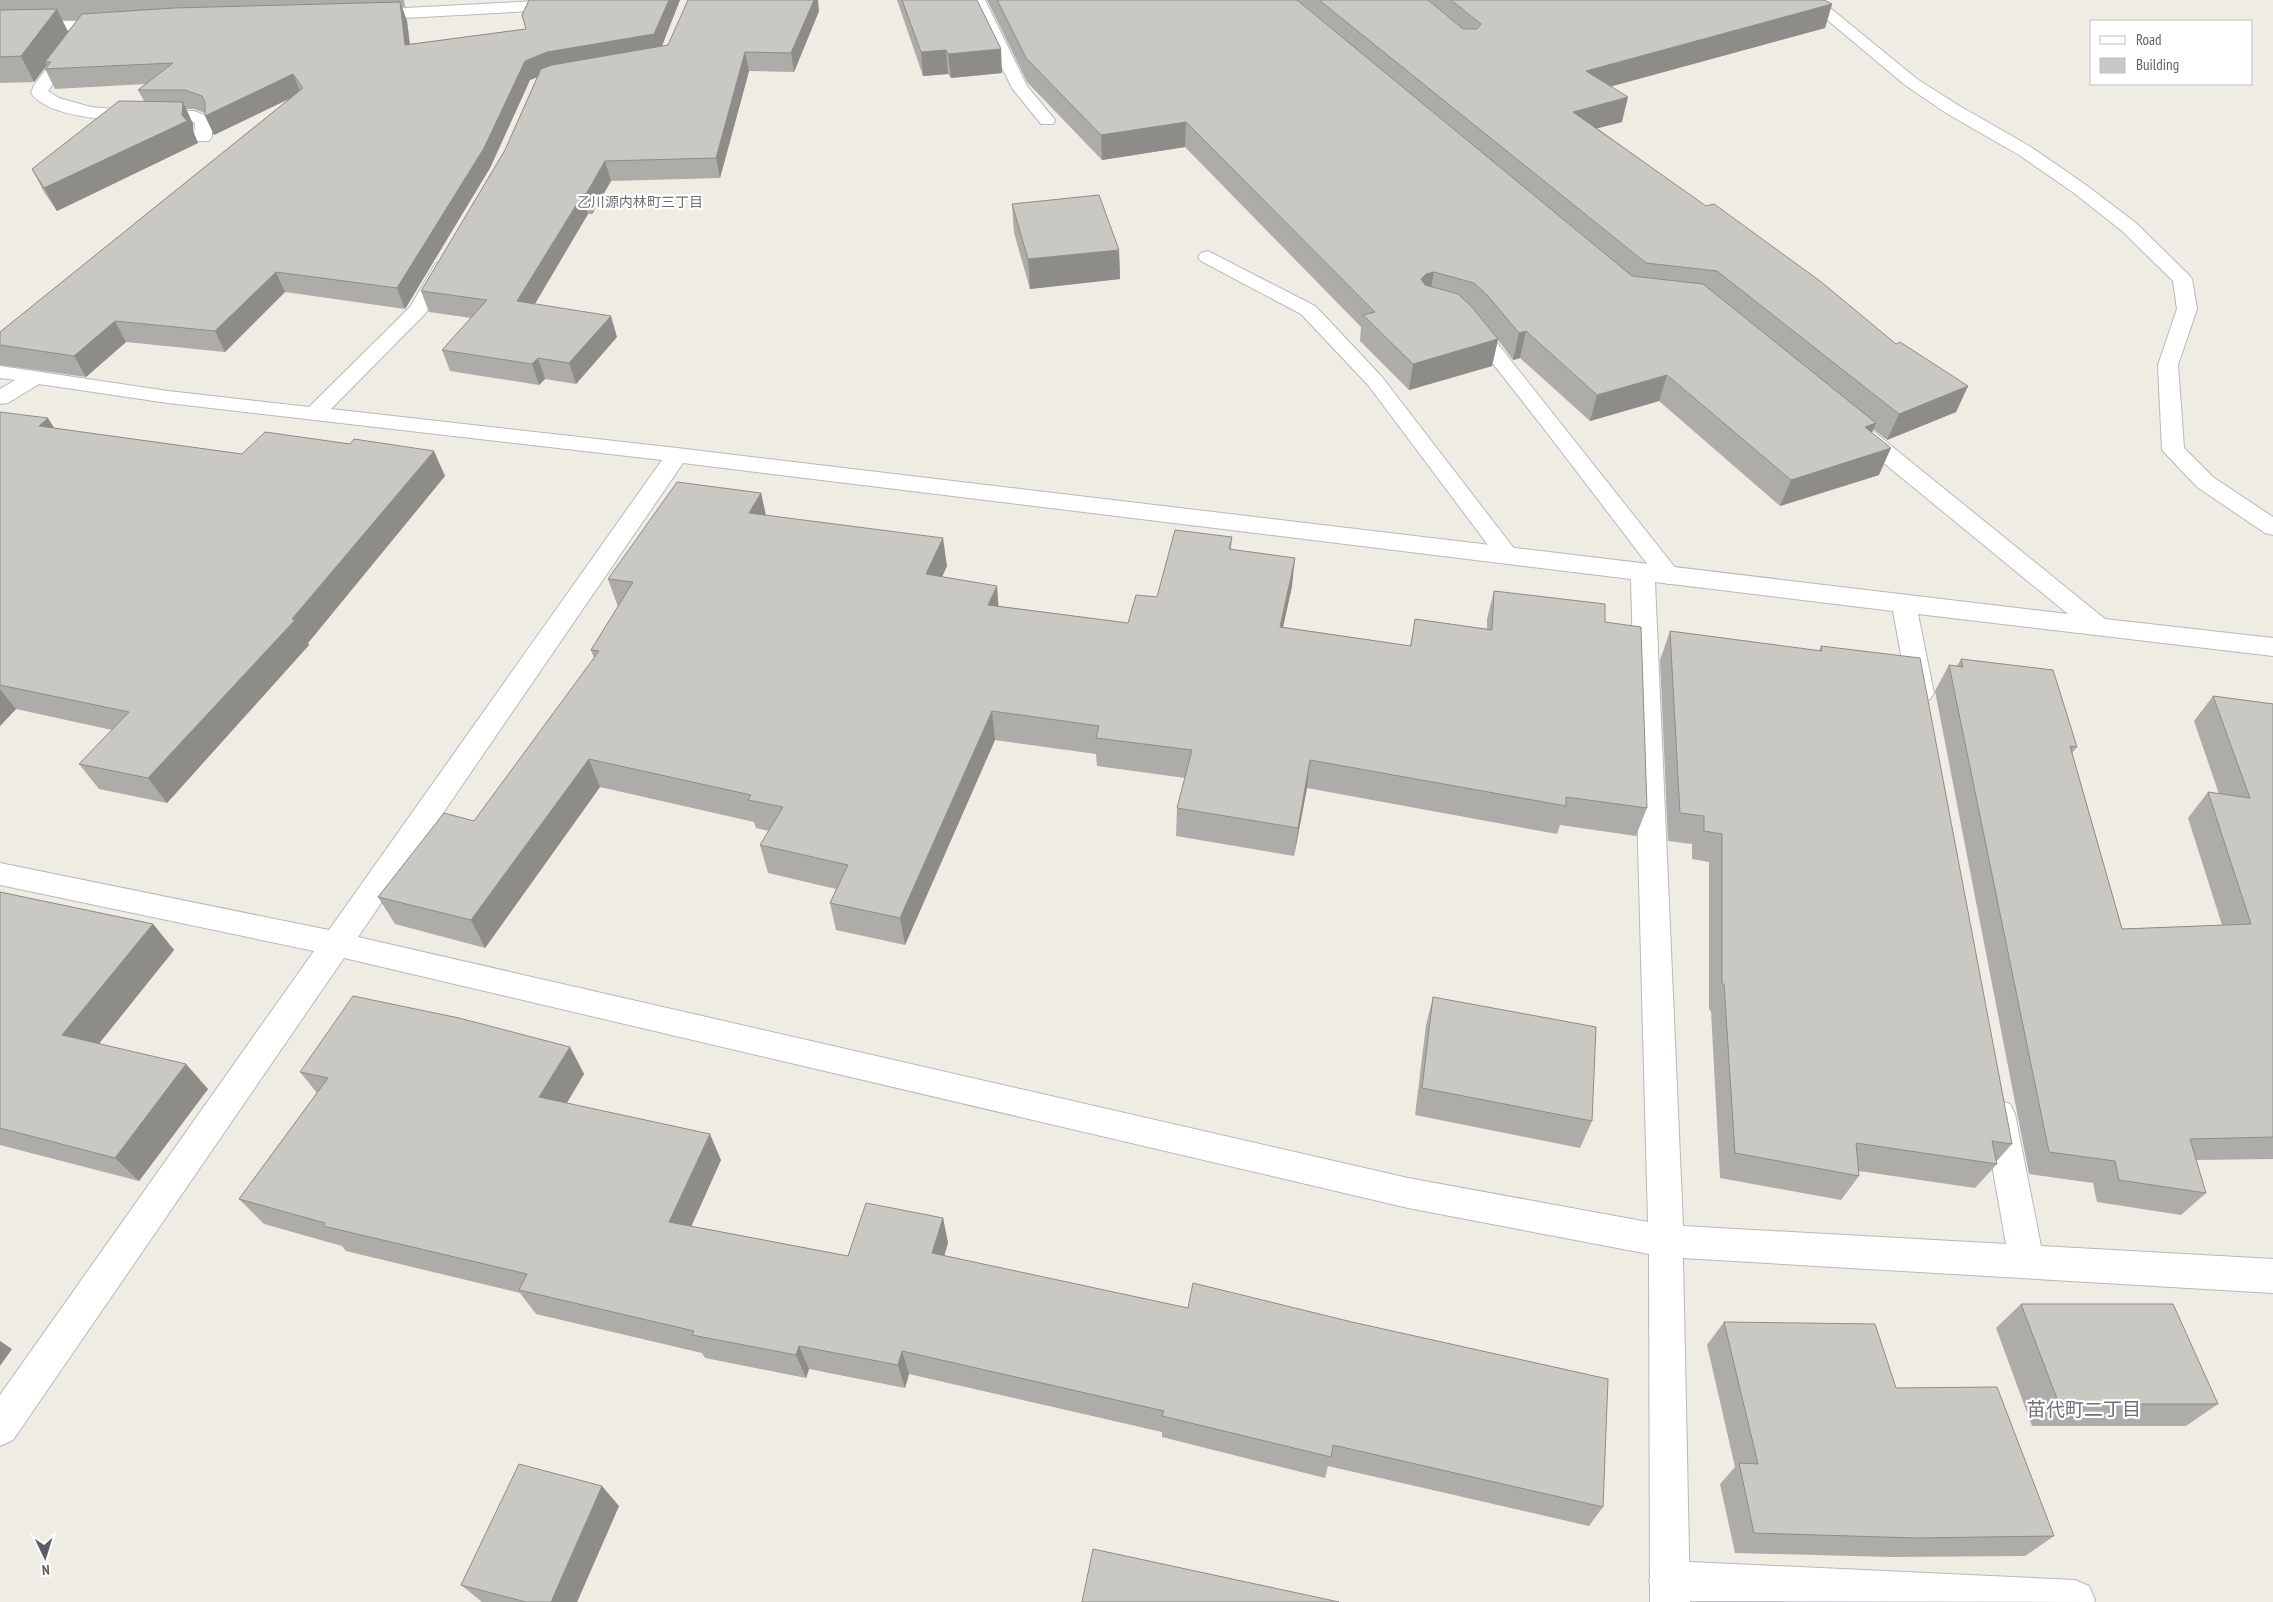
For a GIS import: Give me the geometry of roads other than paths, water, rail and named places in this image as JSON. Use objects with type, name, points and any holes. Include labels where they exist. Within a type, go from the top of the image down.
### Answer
[{"type":"street","points":[[356,16],[511,4],[640,0]]},
{"type":"street","points":[[977,0],[1020,88],[1047,120]]},
{"type":"street","points":[[1807,0],[1824,10],[1911,82],[1952,109],[2026,151],[2080,189],[2129,227],[2182,279],[2187,309],[2168,365],[2173,450],[2205,482],[2273,528]]},
{"type":"street","points":[[0,28],[85,27],[124,24]]},
{"type":"street","points":[[85,27],[40,88],[39,93],[45,98],[61,104],[100,113],[127,117],[194,116],[204,121],[203,137]]},
{"type":"street","points":[[314,414],[418,310],[452,252]]},
{"type":"street","points":[[1208,257],[1308,310],[1316,317],[1375,381],[1508,556]]},
{"type":"street","points":[[1453,312],[1461,314],[1475,327],[1656,574],[1670,1592],[2075,1600]]},
{"type":"street","points":[[0,372],[168,397],[677,455],[2273,647]]},
{"type":"street","points":[[0,398],[36,377]]},
{"type":"street","points":[[1846,421],[2099,627]]},
{"type":"street","points":[[0,1427],[677,455]]},
{"type":"street","points":[[1904,604],[1926,720]]},
{"type":"street","points":[[0,874],[338,944],[1075,1117],[1398,1190],[1666,1241],[2273,1276]]},
{"type":"street","points":[[1994,1088],[2027,1263]]},
{"type":"district","name":"乙川源内林町三丁目","points":[[640,202]]},
{"type":"district","name":"苗代町二丁目","points":[[2084,1409]]}]
